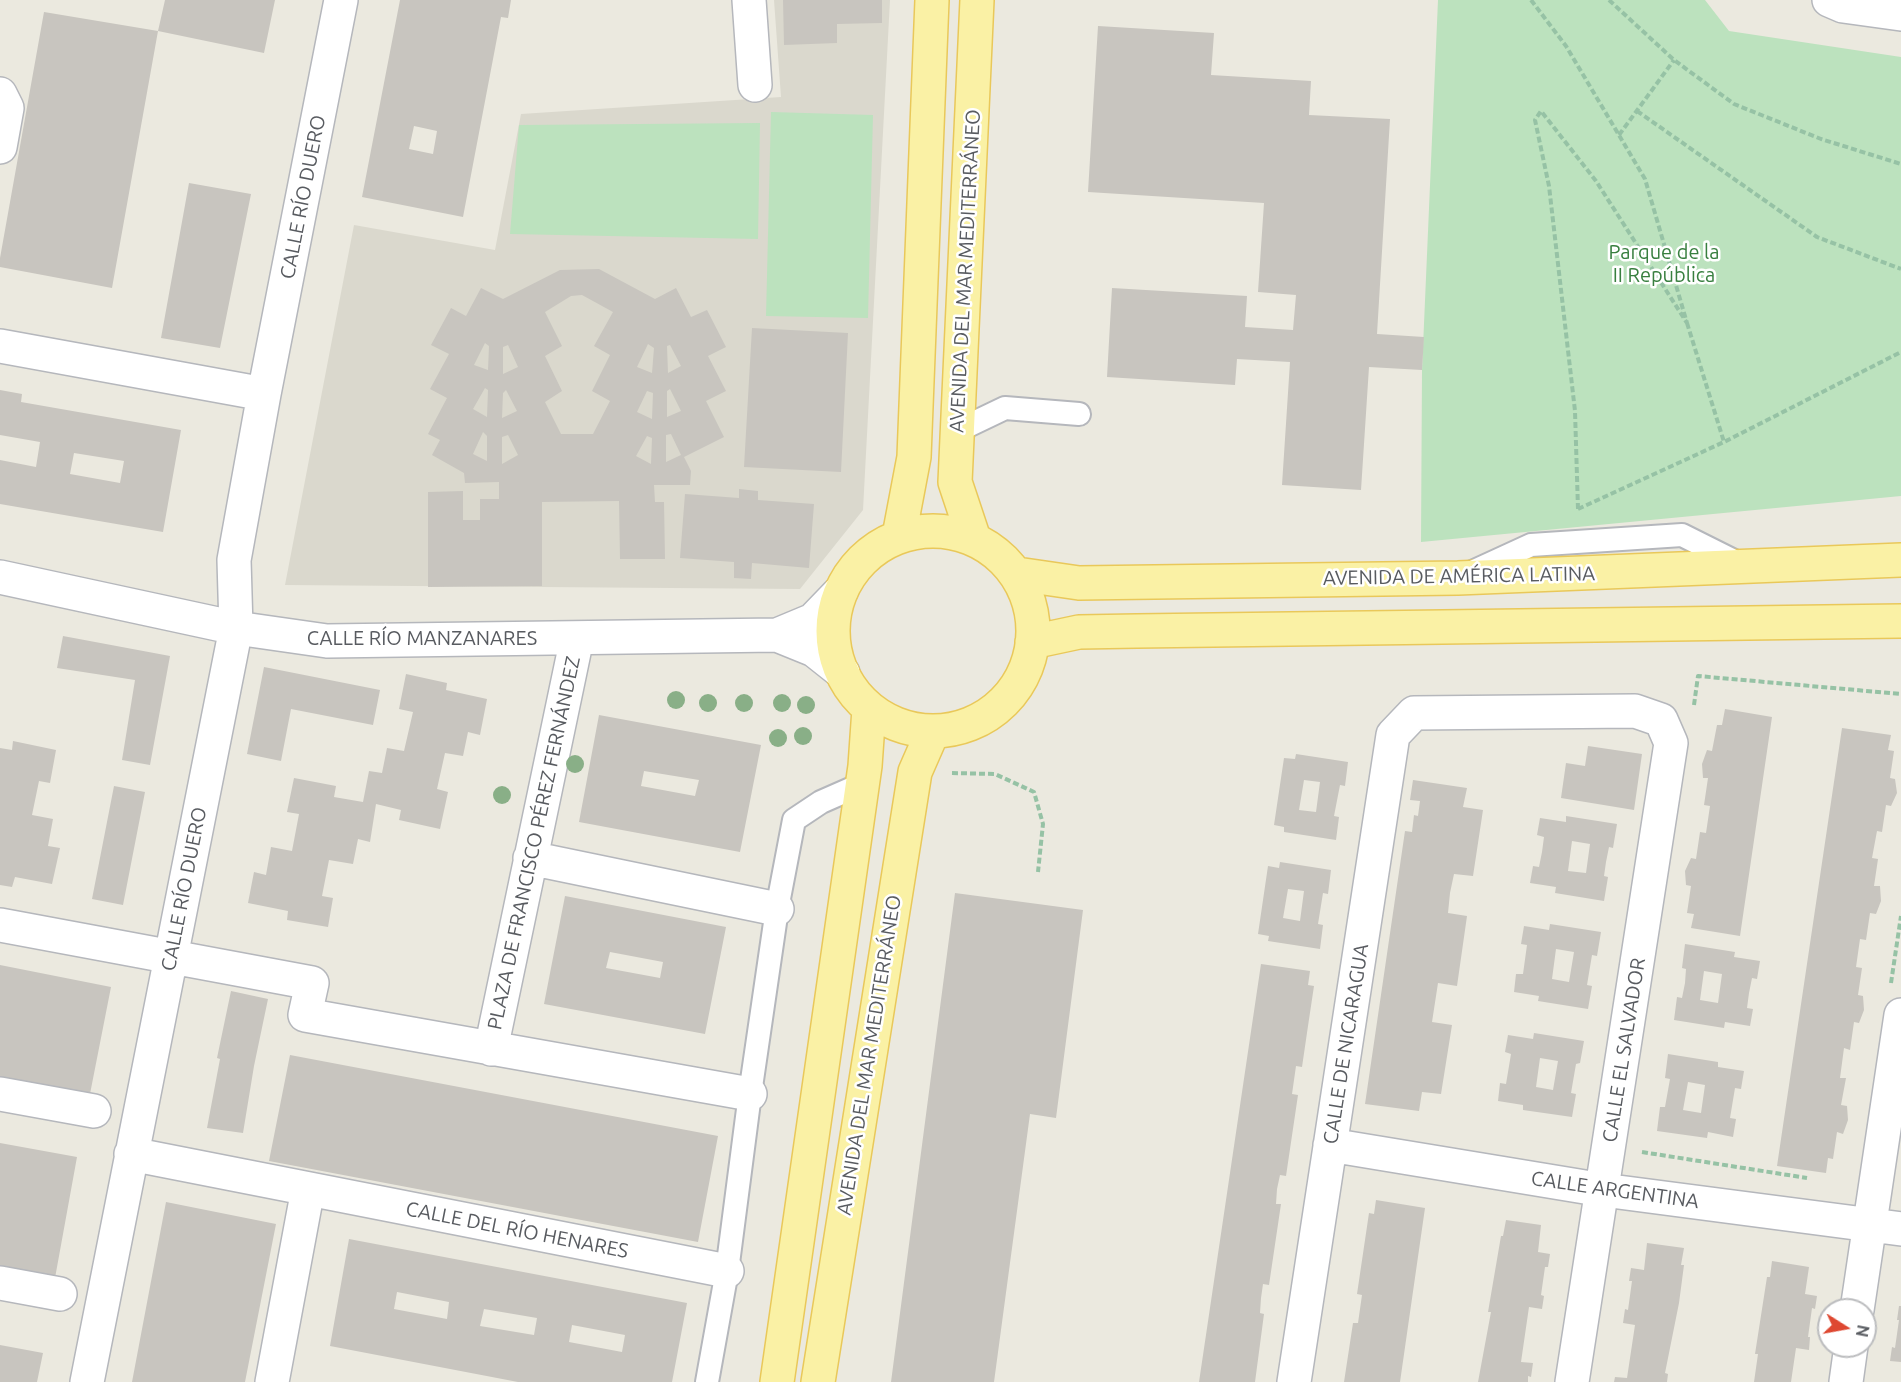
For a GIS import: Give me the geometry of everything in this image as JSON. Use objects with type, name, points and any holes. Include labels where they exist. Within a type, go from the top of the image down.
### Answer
[{"type":"main road","points":[[899,536],[914,457],[932,0]]},
{"type":"main road","name":"AVENIDA DEL MAR MEDITERRÁNEO","points":[[974,539],[955,482],[977,0]]},
{"type":"main road","points":[[923,531],[949,531],[974,539],[998,553],[1017,574],[1030,603],[1032,642],[1029,661],[1017,686],[998,707],[975,722],[948,730],[933,731],[889,721],[869,709],[855,694],[843,673],[834,646],[834,618],[841,591],[855,568],[875,549],[899,536],[923,531]]},
{"type":"main road","name":"AVENIDA DE AMÉRICA LATINA","points":[[1017,574],[1079,583],[1458,578],[1901,560]]},
{"type":"main road","points":[[1032,642],[1079,632],[1901,621]]},
{"type":"main road","points":[[777,1382],[862,784],[869,709]]},
{"type":"main road","name":"AVENIDA DEL MAR MEDITERRÁNEO","points":[[818,1382],[915,772],[933,731]]},
{"type":"street","name":"CALLE RÍO DUERO","points":[[87,1382],[236,628],[234,560],[264,393],[341,0]]},
{"type":"street","points":[[749,0],[755,85]]},
{"type":"street","points":[[1829,0],[1843,6],[1901,14]]},
{"type":"street","points":[[0,94],[7,108],[0,147]]},
{"type":"street","points":[[0,346],[264,393]]},
{"type":"street","name":"CALLE RÍO MANZANARES","points":[[0,577],[236,628],[327,641],[777,635],[813,620],[841,591]]},
{"type":"street","name":"CALLE RÍO MANZANARES","points":[[777,635],[814,650],[843,673]]},
{"type":"street","name":"PLAZA DE FRANCISCO PÉREZ FERNÁNDEZ","points":[[491,1049],[577,638]]},
{"type":"street","name":"CALLE EL SALVADOR","points":[[1414,713],[1635,711],[1661,720],[1671,743],[1572,1382]]},
{"type":"street","name":"CALLE DE NICARAGUA","points":[[1294,1382],[1393,735],[1414,713]]},
{"type":"street","points":[[530,858],[777,909]]},
{"type":"street","points":[[0,925],[170,958]]},
{"type":"street","name":"PLAZA DE FRANCISCO PÉREZ FERNÁNDEZ","points":[[170,958],[312,983],[305,1016],[750,1094]]},
{"type":"street","points":[[1859,1298],[1896,1001]]},
{"type":"street","points":[[0,1094],[94,1111]]},
{"type":"street","name":"CALLE ARGENTINA","points":[[1330,1145],[1603,1190],[1901,1229]]},
{"type":"street","name":"CALLE DEL RÍO HENARES","points":[[131,1154],[727,1271]]},
{"type":"street","points":[[272,1382],[308,1190]]},
{"type":"street","points":[[0,1283],[60,1294]]},
{"type":"street","points":[[1846,1382],[1849,1358]]},
{"type":"lane","points":[[957,431],[1005,408],[1079,414]]},
{"type":"lane","points":[[707,1382],[727,1271],[777,909],[794,820],[821,802],[862,784]]},
{"type":"path","points":[[1531,0],[1566,46],[1646,179],[1724,442]]},
{"type":"path","points":[[1609,0],[1674,60],[1734,104],[1821,139],[1901,164]]},
{"type":"path","points":[[1619,135],[1674,60]]},
{"type":"path","points":[[1578,509],[1575,411],[1549,186],[1534,120],[1541,111],[1596,181],[1687,323]]},
{"type":"path","points":[[1637,111],[1817,237],[1901,269]]},
{"type":"path","points":[[1568,515],[1724,442],[1901,352]]},
{"type":"path","points":[[1693,712],[1698,676],[1901,694]]},
{"type":"path","points":[[947,773],[995,774],[1034,792],[1043,824],[1038,872]]},
{"type":"path","points":[[1896,1001],[1901,916]]},
{"type":"path","points":[[1640,1152],[1814,1179]]},
{"type":"shaded area","points":[[774,0],[890,0],[863,510],[800,589],[285,585],[354,225],[495,250],[521,114],[781,97]]},
{"type":"green space","name":"Parque de la II República","points":[[1438,0],[1705,0],[1729,31],[1901,57],[1901,496],[1421,542],[1422,370]]},
{"type":"green space","points":[[771,112],[873,115],[868,318],[766,316]]},
{"type":"green space","points":[[760,123],[758,239],[510,234],[519,125]]},
{"type":"building","points":[[165,0],[275,0],[264,53],[158,31]]},
{"type":"building","points":[[400,0],[511,0],[508,18],[501,17],[463,217],[362,197]],"holes":[[[414,126],[437,131],[433,154],[409,149]]]},
{"type":"building","points":[[783,0],[882,0],[882,23],[837,24],[837,43],[784,45]]},
{"type":"building","points":[[44,12],[158,31],[112,288],[0,267]]},
{"type":"building","points":[[1098,26],[1214,33],[1211,75],[1311,81],[1309,115],[1390,119],[1377,334],[1424,337],[1422,370],[1369,367],[1361,490],[1282,485],[1290,362],[1237,359],[1235,385],[1107,377],[1112,288],[1247,296],[1245,327],[1293,330],[1296,295],[1258,292],[1264,203],[1088,192]]},
{"type":"building","points":[[189,183],[251,194],[220,348],[161,338]]},
{"type":"building","points":[[599,269],[655,299],[676,288],[691,317],[707,310],[726,347],[708,356],[726,391],[706,401],[724,437],[684,457],[691,471],[690,485],[654,485],[655,502],[664,502],[665,559],[620,559],[619,501],[542,502],[542,586],[428,587],[428,492],[463,491],[463,520],[480,520],[480,499],[499,499],[499,482],[465,483],[464,473],[432,455],[440,440],[428,434],[447,398],[430,389],[449,354],[431,345],[451,308],[466,316],[481,288],[503,299],[560,270]],"holes":[[[582,295],[613,312],[594,346],[610,355],[592,391],[610,401],[593,434],[561,434],[545,402],[562,391],[545,356],[562,346],[545,312],[571,296]],[[485,343],[489,346],[488,370],[474,365]],[[648,344],[654,348],[652,373],[637,367]],[[508,345],[518,367],[503,374],[503,347]],[[670,345],[681,366],[668,373],[667,346]],[[485,388],[488,390],[487,417],[473,409]],[[670,389],[681,411],[667,417],[667,391]],[[506,390],[517,411],[502,418],[503,393]],[[647,391],[653,393],[652,419],[637,412]],[[483,432],[487,436],[487,461],[473,454]],[[671,434],[681,455],[666,462],[666,435]],[[508,435],[518,455],[502,464],[502,437]],[[647,436],[652,438],[651,464],[636,456]]]},
{"type":"building","points":[[752,328],[848,333],[841,472],[744,467]]},
{"type":"building","points":[[0,390],[22,394],[21,402],[181,430],[163,532],[0,504],[0,460],[36,467],[40,442],[0,435]],"holes":[[[74,453],[124,461],[120,483],[70,474]]]},
{"type":"building","points":[[739,489],[758,491],[758,500],[814,504],[809,568],[752,563],[751,579],[734,578],[734,562],[680,558],[685,494],[739,498]]},
{"type":"building","points":[[63,636],[170,656],[150,765],[122,760],[135,680],[57,668]]},
{"type":"building","points":[[264,667],[380,690],[373,725],[291,709],[281,761],[247,754]]},
{"type":"building","points":[[406,674],[447,683],[446,690],[487,699],[480,735],[468,732],[463,756],[445,753],[437,789],[448,792],[440,829],[399,820],[401,810],[376,804],[370,842],[358,839],[353,864],[329,860],[322,896],[333,898],[328,927],[287,920],[288,911],[248,903],[254,872],[266,875],[271,847],[292,851],[299,814],[287,812],[294,778],[336,786],[334,797],[363,802],[369,771],[382,773],[387,748],[404,751],[413,712],[399,709]]},
{"type":"building","points":[[1725,709],[1772,717],[1740,936],[1691,928],[1694,914],[1687,913],[1691,886],[1686,885],[1685,871],[1691,858],[1696,859],[1700,832],[1706,833],[1710,806],[1704,805],[1708,778],[1703,778],[1702,764],[1707,750],[1712,751],[1717,725],[1722,725]]},
{"type":"building","points":[[599,715],[761,745],[740,852],[579,822]],"holes":[[[644,771],[699,780],[695,796],[641,786]]]},
{"type":"building","points":[[1842,728],[1891,735],[1888,750],[1894,751],[1890,778],[1895,779],[1897,793],[1891,806],[1886,805],[1882,832],[1877,831],[1872,858],[1878,859],[1874,886],[1880,886],[1881,901],[1876,914],[1870,913],[1866,940],[1860,939],[1856,967],[1862,968],[1858,995],[1863,996],[1864,1010],[1859,1023],[1854,1022],[1850,1050],[1844,1048],[1840,1078],[1846,1078],[1841,1105],[1847,1106],[1848,1120],[1843,1134],[1837,1132],[1833,1159],[1828,1158],[1826,1173],[1777,1166]]},
{"type":"building","points":[[13,741],[56,750],[50,783],[39,781],[32,815],[53,819],[48,846],[60,848],[52,884],[15,877],[12,887],[0,885],[0,748],[12,750]]},
{"type":"building","points":[[1588,746],[1642,754],[1634,810],[1561,798],[1566,763],[1585,766]]},
{"type":"building","points":[[1296,754],[1348,762],[1345,786],[1340,785],[1334,816],[1339,817],[1336,840],[1284,832],[1284,827],[1274,825],[1284,758],[1295,759]],"holes":[[[1304,780],[1320,782],[1316,812],[1299,810]]]},
{"type":"building","points":[[1413,780],[1467,788],[1463,807],[1483,810],[1473,876],[1454,874],[1450,893],[1448,913],[1467,916],[1457,986],[1438,983],[1432,1022],[1452,1025],[1441,1094],[1422,1092],[1419,1111],[1365,1104],[1405,831],[1412,832],[1414,815],[1418,816],[1420,801],[1410,800]]},
{"type":"building","points":[[114,786],[145,792],[123,905],[92,899]]},
{"type":"building","points":[[1566,816],[1617,824],[1613,848],[1609,847],[1606,862],[1604,876],[1608,877],[1604,901],[1555,893],[1556,887],[1530,883],[1533,866],[1539,867],[1542,852],[1544,837],[1537,835],[1540,818],[1566,822]],"holes":[[[1572,841],[1590,844],[1586,873],[1568,871]]]},
{"type":"building","points":[[1280,862],[1331,870],[1328,894],[1323,893],[1318,924],[1323,925],[1320,949],[1268,941],[1269,936],[1258,934],[1268,866],[1279,868]],"holes":[[[1288,889],[1304,891],[1300,921],[1283,918]]]},
{"type":"building","points":[[955,893],[1083,910],[1056,1118],[1030,1114],[994,1382],[891,1382]]},
{"type":"building","points":[[565,896],[726,927],[705,1034],[544,1004]],"holes":[[[610,952],[663,962],[660,978],[606,968]]]},
{"type":"building","points":[[1550,924],[1601,932],[1597,956],[1592,955],[1587,985],[1592,986],[1588,1009],[1538,1001],[1539,996],[1514,992],[1516,974],[1523,974],[1527,945],[1521,944],[1524,926],[1549,930]],"holes":[[[1556,949],[1574,952],[1569,982],[1552,979]]]},
{"type":"building","points":[[1685,944],[1735,952],[1734,957],[1760,961],[1757,979],[1752,978],[1749,993],[1747,1008],[1753,1009],[1750,1026],[1725,1022],[1724,1028],[1674,1020],[1677,997],[1682,998],[1685,983],[1686,969],[1682,968]],"holes":[[[1704,971],[1722,974],[1718,1003],[1700,1000]]]},
{"type":"building","points":[[1261,964],[1310,971],[1308,985],[1314,986],[1302,1067],[1296,1066],[1292,1094],[1298,1095],[1286,1176],[1280,1175],[1277,1189],[1276,1204],[1281,1204],[1269,1285],[1263,1284],[1260,1313],[1264,1314],[1255,1382],[1199,1382]]},
{"type":"building","points":[[0,965],[111,987],[89,1099],[0,1081]]},
{"type":"building","points":[[231,991],[268,999],[243,1133],[207,1128],[220,1059],[217,1058]]},
{"type":"building","points":[[1534,1033],[1584,1041],[1580,1063],[1576,1064],[1571,1093],[1576,1094],[1572,1117],[1523,1110],[1523,1105],[1498,1101],[1500,1083],[1506,1084],[1511,1054],[1505,1052],[1508,1035],[1533,1039]],"holes":[[[1540,1058],[1558,1061],[1553,1090],[1536,1087]]]},
{"type":"building","points":[[1668,1054],[1718,1062],[1718,1067],[1744,1071],[1741,1089],[1735,1088],[1730,1118],[1736,1119],[1733,1137],[1708,1132],[1707,1138],[1657,1131],[1660,1107],[1665,1107],[1670,1079],[1665,1078]],"holes":[[[1688,1082],[1705,1085],[1701,1113],[1683,1110]]]},
{"type":"building","points":[[290,1055],[718,1136],[698,1242],[269,1161]]},
{"type":"building","points":[[0,1143],[77,1157],[55,1278],[0,1268]]},
{"type":"building","points":[[1376,1200],[1425,1208],[1400,1382],[1344,1382],[1353,1323],[1358,1323],[1362,1295],[1357,1294],[1369,1213],[1374,1214]]},
{"type":"building","points":[[166,1202],[276,1224],[245,1382],[132,1382]]},
{"type":"building","points":[[1506,1220],[1541,1225],[1538,1252],[1550,1254],[1548,1267],[1545,1267],[1541,1295],[1544,1296],[1542,1309],[1529,1307],[1521,1362],[1533,1363],[1531,1377],[1528,1376],[1528,1382],[1478,1382],[1491,1312],[1488,1312],[1501,1236],[1503,1236]]},
{"type":"building","points":[[349,1239],[687,1303],[672,1382],[518,1382],[330,1346]],"holes":[[[397,1292],[449,1302],[447,1319],[394,1309]],[[484,1309],[537,1318],[534,1335],[480,1326]],[[572,1325],[625,1335],[622,1352],[569,1342]]]},
{"type":"building","points":[[1647,1243],[1684,1248],[1679,1303],[1665,1373],[1668,1374],[1667,1382],[1614,1382],[1615,1377],[1627,1378],[1635,1325],[1623,1323],[1625,1309],[1628,1310],[1632,1281],[1629,1281],[1631,1268],[1644,1270]]},
{"type":"building","points":[[1772,1261],[1809,1267],[1805,1294],[1817,1296],[1815,1309],[1812,1308],[1808,1337],[1810,1337],[1809,1350],[1796,1348],[1791,1382],[1754,1382],[1758,1354],[1755,1354],[1767,1277],[1770,1277]]},
{"type":"building","points":[[1899,1306],[1901,1306],[1901,1362],[1890,1361],[1892,1347],[1895,1348]]},
{"type":"building","points":[[0,1345],[43,1353],[37,1382],[0,1382]]}]
